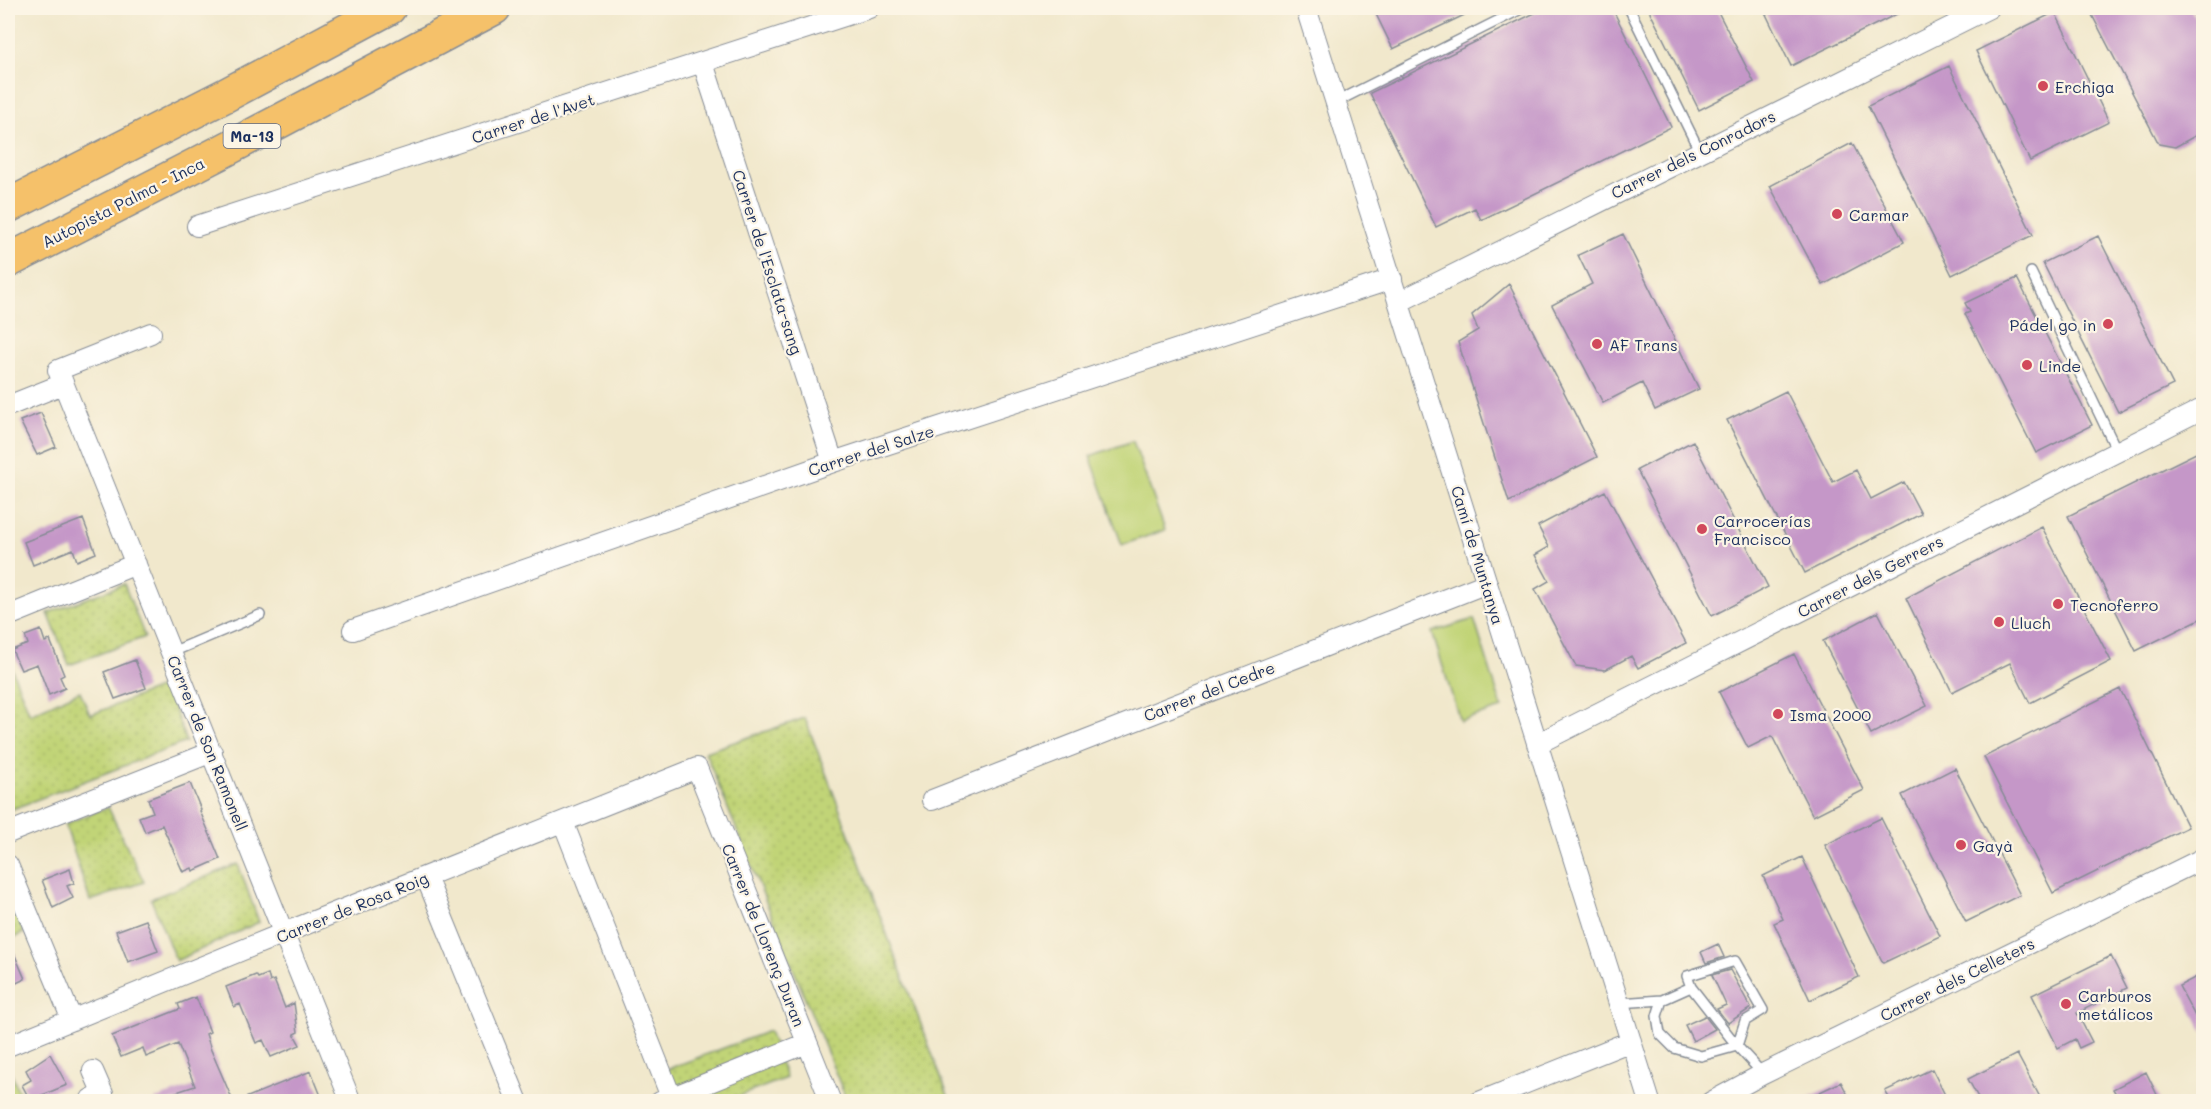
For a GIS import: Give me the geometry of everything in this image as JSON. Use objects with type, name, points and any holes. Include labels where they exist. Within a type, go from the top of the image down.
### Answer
[{"type":"highway","points":[[8,206],[289,62],[389,8]]},
{"type":"highway","name":"Autopista Palma - Inca","points":[[8,261],[494,8]]},
{"type":"street","name":"Carrer de l'Avet","points":[[197,226],[869,8]]},
{"type":"street","name":"Camí de Muntanya","points":[[1306,8],[1650,1101]]},
{"type":"street","name":"Carrer dels Conradors","points":[[1399,302],[1699,150],[1989,8]]},
{"type":"street","name":"Carrer de l'Esclata-sang","points":[[703,63],[832,462]]},
{"type":"street","name":"Carrer del Salze","points":[[353,630],[832,462],[1392,279]]},
{"type":"street","points":[[8,406],[63,384],[58,370],[151,333]]},
{"type":"street","name":"Carrer de Son Ramonell","points":[[63,384],[351,1101]]},
{"type":"street","name":"Carrer dels Gerrers","points":[[1537,744],[2204,408]]},
{"type":"street","points":[[8,616],[136,564]]},
{"type":"street","name":"Carrer del Cedre","points":[[932,800],[1487,583]]},
{"type":"street","points":[[8,833],[212,752]]},
{"type":"street","name":"Carrer de Rosa Roig","points":[[8,1046],[696,768]]},
{"type":"street","name":"Carrer de Llorenç Duran","points":[[696,768],[831,1101]]},
{"type":"street","points":[[563,822],[668,1100],[807,1043]]},
{"type":"street","name":"Carrer dels Celleters","points":[[1711,1101],[2204,858]]},
{"type":"street","points":[[8,864],[72,1020]]},
{"type":"street","points":[[426,877],[518,1101]]},
{"type":"street","points":[[1479,1101],[1501,1097],[1631,1041]]},
{"type":"street","points":[[92,1101],[91,1099],[103,1094],[93,1071]]},
{"type":"lane","points":[[1336,102],[1523,8]]},
{"type":"lane","points":[[1629,8],[1699,150]]},
{"type":"lane","points":[[2031,272],[2117,452]]},
{"type":"lane","points":[[172,652],[260,615]]},
{"type":"lane","points":[[1737,1046],[1745,1021],[1763,1010],[1735,961],[1687,976],[1691,987],[1737,1046],[1764,1074]]},
{"type":"lane","points":[[1619,1003],[1662,1000],[1691,987]]},
{"type":"lane","points":[[1662,1000],[1657,1016],[1660,1034],[1674,1048],[1701,1056],[1737,1046]]},
{"type":"green space","points":[[1133,441],[1165,530],[1122,545],[1090,456]]},
{"type":"green space","points":[[124,584],[145,637],[69,665],[48,613]]},
{"type":"green space","points":[[1474,619],[1502,708],[1460,721],[1432,632]]},
{"type":"green space","points":[[8,660],[30,714],[80,691],[90,715],[166,685],[186,742],[10,810],[8,803]]},
{"type":"green space","points":[[805,718],[950,1101],[847,1101],[705,752]]},
{"type":"green space","points":[[108,807],[144,882],[90,901],[65,824]]},
{"type":"green space","points":[[238,864],[259,922],[176,961],[151,899]]},
{"type":"green space","points":[[8,894],[24,933],[8,940]]},
{"type":"green space","points":[[769,1031],[786,1078],[727,1101],[679,1101],[665,1070]]},
{"type":"green space","points":[[8,1064],[22,1101],[8,1101]]},
{"type":"building","points":[[1373,8],[1479,8],[1393,49]]},
{"type":"building","points":[[1545,8],[1612,8],[1671,127],[1481,220],[1475,208],[1436,227],[1370,93]]},
{"type":"building","points":[[1648,8],[1716,8],[1754,82],[1699,110]]},
{"type":"building","points":[[1763,8],[1909,8],[1791,66]]},
{"type":"building","points":[[2101,8],[2190,8],[2204,33],[2204,131],[2175,147],[2159,144],[2091,13]]},
{"type":"building","name":"Erchiga","points":[[2055,12],[2109,122],[2030,161],[1976,51]]},
{"type":"building","points":[[1949,66],[2033,235],[1952,275],[1868,106]]},
{"type":"building","name":"Carmar","points":[[1852,143],[1904,242],[1823,285],[1770,186]]},
{"type":"building","points":[[1623,234],[1699,389],[1655,410],[1642,383],[1603,403],[1552,305],[1592,284],[1578,255]]},
{"type":"building","name":"Pádel go in","points":[[2098,236],[2173,385],[2118,412],[2043,263]]},
{"type":"building","name":"Linde","points":[[2017,278],[2092,425],[2036,453],[1965,314],[1970,312],[1965,303]]},
{"type":"building","points":[[1509,284],[1597,457],[1509,502],[1458,342],[1478,330],[1472,315]]},
{"type":"building","points":[[1786,391],[1833,482],[1856,470],[1871,499],[1904,482],[1921,514],[1805,573],[1727,420]]},
{"type":"building","points":[[41,413],[56,447],[37,455],[20,421]]},
{"type":"building","name":"Carrocerías Francisco","points":[[1693,441],[1768,587],[1712,616],[1637,470]]},
{"type":"building","points":[[2198,452],[2204,463],[2204,617],[2136,651],[2068,516]]},
{"type":"building","points":[[1605,491],[1686,643],[1638,668],[1631,656],[1605,670],[1576,666],[1535,589],[1549,581],[1535,555],[1549,547],[1538,526]]},
{"type":"building","points":[[83,519],[96,553],[77,561],[73,549],[33,565],[24,542]]},
{"type":"building","points":[[2042,527],[2111,661],[2030,703],[2010,663],[1952,692],[1906,598]]},
{"type":"building","points":[[1878,612],[1927,706],[1871,734],[1823,641]]},
{"type":"building","points":[[41,630],[45,642],[50,640],[64,675],[60,677],[65,688],[49,695],[37,664],[21,670],[12,650],[28,644],[25,636]]},
{"type":"building","name":"Isma 2000","points":[[1794,654],[1864,790],[1813,816],[1772,736],[1748,748],[1719,692]]},
{"type":"building","points":[[135,660],[146,688],[115,699],[104,672]]},
{"type":"building","points":[[2120,689],[2188,827],[2053,893],[1984,757]]},
{"type":"building","name":"Gayà","points":[[1955,768],[2020,895],[1966,922],[1902,795]]},
{"type":"building","points":[[190,783],[220,859],[193,871],[192,868],[183,872],[162,825],[145,832],[139,817],[153,812],[148,799]]},
{"type":"building","points":[[1881,818],[1940,936],[1883,963],[1825,845]]},
{"type":"building","points":[[1802,857],[1859,977],[1810,1000],[1774,923],[1783,919],[1763,876]]},
{"type":"building","points":[[70,869],[74,883],[67,886],[73,898],[53,908],[42,880]]},
{"type":"building","points":[[146,920],[158,951],[128,962],[116,931]]},
{"type":"building","points":[[8,939],[25,979],[8,987]]},
{"type":"building","points":[[1718,944],[1724,957],[1706,963],[1701,952]]},
{"type":"building","name":"Carburos metálicos","points":[[2111,956],[2127,988],[2077,1013],[2092,1042],[2079,1048],[2075,1039],[2058,1048],[2032,995]]},
{"type":"building","points":[[1730,970],[1751,1008],[1728,1023],[1717,1009],[1726,1005],[1712,975]]},
{"type":"building","points":[[2204,973],[2204,1033],[2179,986]]},
{"type":"building","points":[[268,974],[270,982],[274,980],[285,1008],[294,1003],[298,1032],[294,1034],[300,1045],[271,1057],[263,1040],[256,1043],[240,1004],[234,1007],[226,987],[256,975],[258,978]]},
{"type":"building","points":[[196,997],[210,1032],[206,1034],[211,1050],[233,1101],[155,1101],[155,1099],[195,1086],[178,1044],[146,1057],[143,1048],[121,1057],[112,1036],[180,1009],[178,1004]]},
{"type":"building","points":[[1705,1016],[1715,1029],[1693,1041],[1685,1025]]},
{"type":"building","points":[[50,1054],[67,1085],[30,1100],[22,1085],[31,1080],[26,1070]]},
{"type":"building","points":[[2017,1054],[2042,1101],[1980,1101],[1968,1079]]},
{"type":"building","points":[[1932,1069],[1948,1101],[1891,1101],[1885,1091]]},
{"type":"building","points":[[311,1071],[323,1101],[238,1101]]},
{"type":"building","points":[[2146,1072],[2160,1101],[2120,1101],[2113,1089]]},
{"type":"building","points":[[1841,1082],[1851,1101],[1801,1101]]},
{"type":"place","name":"Erchiga","points":[[2043,86]]},
{"type":"place","name":"Carmar","points":[[1837,214]]},
{"type":"place","name":"Pádel go in","points":[[2108,324]]},
{"type":"place","name":"AF Trans","points":[[1597,344]]},
{"type":"place","name":"Linde","points":[[2027,365]]},
{"type":"place","name":"Carrocerías Francisco","points":[[1702,529]]},
{"type":"place","name":"Tecnoferro","points":[[2058,604]]},
{"type":"place","name":"Lluch","points":[[1999,622]]},
{"type":"place","name":"Isma 2000","points":[[1778,714]]},
{"type":"place","name":"Gayà","points":[[1961,845]]},
{"type":"place","name":"Carburos metálicos","points":[[2066,1004]]}]
